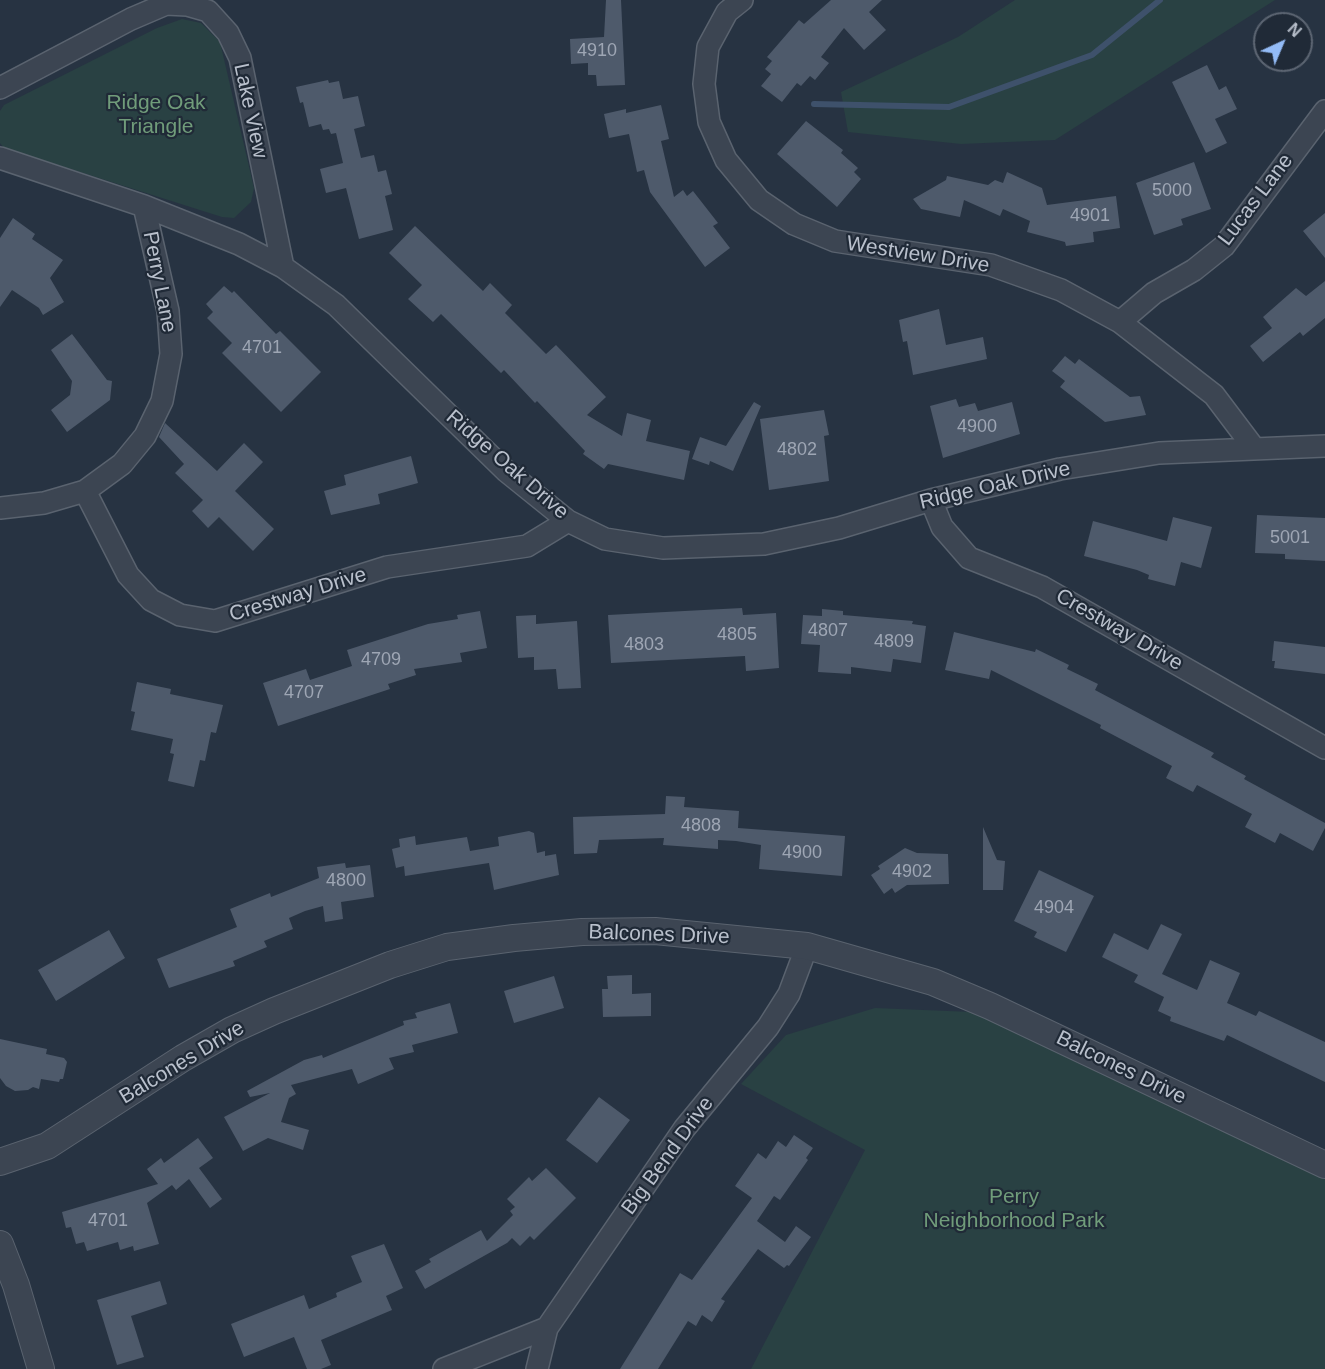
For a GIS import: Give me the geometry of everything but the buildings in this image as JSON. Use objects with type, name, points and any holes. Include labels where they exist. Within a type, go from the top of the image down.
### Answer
[{"type":"street","name":"Westview Drive","points":[[742,0],[727,12],[708,46],[704,84],[709,122],[726,160],[759,200],[794,224],[835,241],[991,265],[1061,291],[1120,322],[1214,395],[1254,448]]},
{"type":"street","name":"Lake View","points":[[0,88],[131,19],[166,4],[187,5],[208,11],[228,33],[240,58],[283,267]]},
{"type":"street","name":"Lucas Lane","points":[[1120,322],[1154,293],[1194,270],[1224,246],[1325,111]]},
{"type":"street","name":"Ridge Oak Drive","points":[[0,158],[144,206],[239,244],[283,267],[336,305],[506,471],[568,521],[605,539],[663,548],[764,544],[839,528],[932,500],[1082,466],[1159,453],[1325,446]]},
{"type":"street","name":"Perry Lane","points":[[0,508],[44,503],[85,491],[122,464],[145,436],[162,401],[171,354],[168,311],[144,206]]},
{"type":"street","name":"Crestway Drive","points":[[85,491],[128,575],[151,600],[180,615],[215,621],[387,567],[527,546],[568,521]]},
{"type":"street","name":"Crestway Drive","points":[[932,500],[942,527],[969,558],[1042,587],[1325,748]]},
{"type":"street","name":"Balcones Drive","points":[[0,1162],[47,1146],[183,1058],[253,1021],[341,983],[447,947],[582,932],[655,931],[807,946],[933,982],[990,1006],[1325,1165]]},
{"type":"street","name":"Big Bend Drive","points":[[537,1369],[547,1328],[684,1129],[768,1027],[789,994],[807,946]]},
{"type":"street","points":[[0,1244],[16,1285],[41,1369]]},
{"type":"street","points":[[444,1369],[547,1328]]},
{"type":"green space","points":[[1015,0],[1275,0],[1055,140],[961,144],[848,132],[841,92],[958,37]]},
{"type":"green space","name":"Ridge Oak Triangle","points":[[182,19],[201,23],[220,42],[254,188],[251,202],[234,218],[222,217],[4,148],[0,143],[0,111],[4,105],[157,28]]},
{"type":"green space","name":"Perry Neighborhood Park","points":[[875,1008],[972,1012],[1325,1179],[1325,1369],[751,1369],[865,1150],[741,1084],[786,1035]]},
{"type":"waterway","points":[[814,104],[949,107],[1092,55],[1160,0]]}]
